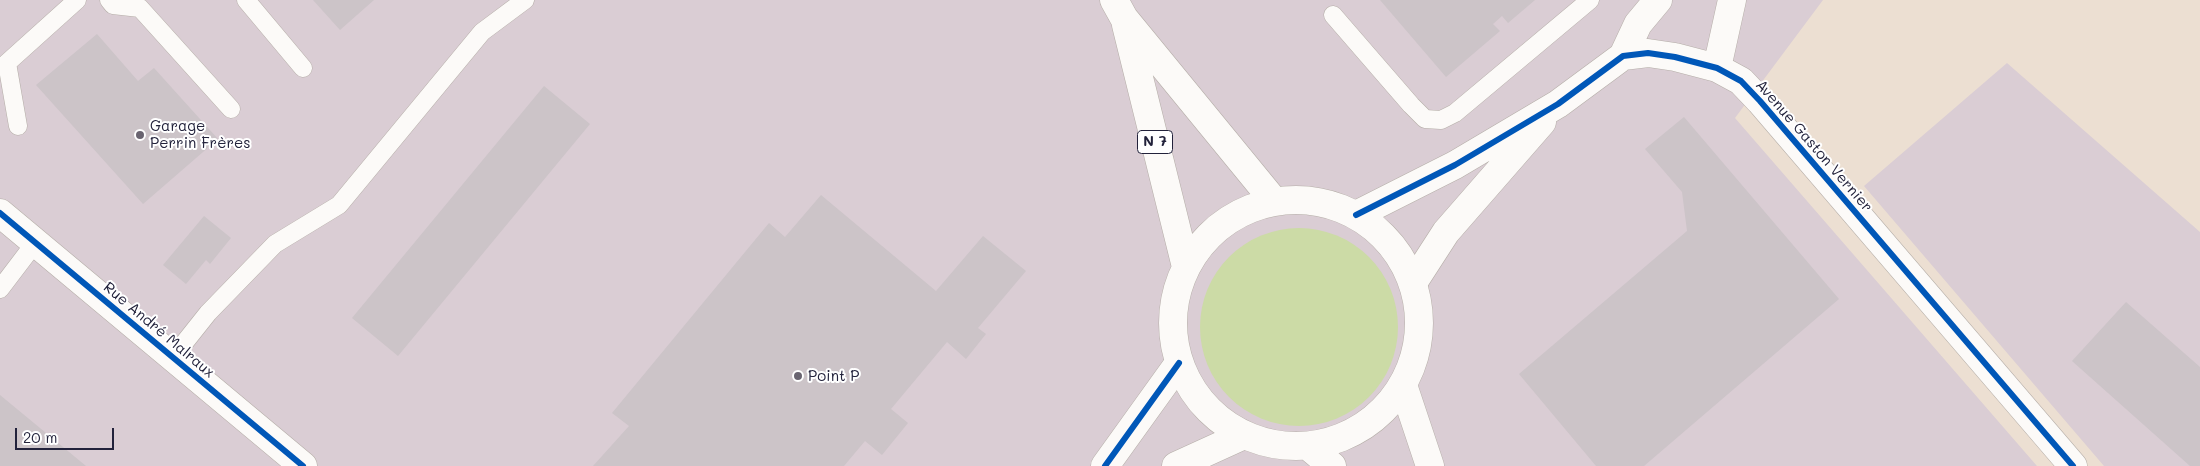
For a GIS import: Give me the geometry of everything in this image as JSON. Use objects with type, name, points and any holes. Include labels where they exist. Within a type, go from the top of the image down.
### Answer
[{"type":"street","points":[[1356,215],[1454,166],[1558,104],[1622,56],[1638,24],[1658,0]]},
{"type":"street","points":[[1716,68],[1732,0]]},
{"type":"street","name":"N 7","points":[[1119,9],[1274,201]]},
{"type":"street","name":"N 7","points":[[1119,9],[1186,267]]},
{"type":"street","name":"Avenue Gaston Vernier","points":[[1622,56],[1648,53],[1675,57],[1716,68],[1741,81],[2073,466]]},
{"type":"street","points":[[1413,283],[1446,232],[1558,104]]},
{"type":"street","points":[[1302,199],[1329,203],[1356,215],[1380,232],[1400,255],[1413,283],[1419,317],[1416,352],[1403,385],[1379,415],[1346,436],[1308,446],[1276,445],[1244,435],[1216,418],[1194,393],[1179,364],[1173,331],[1175,306],[1186,267],[1208,236],[1238,214],[1274,201],[1302,199]]},
{"type":"street","name":"Rue André Malraux","points":[[0,213],[303,466]]},
{"type":"street","points":[[1105,466],[1179,364]]},
{"type":"street","points":[[1403,385],[1430,466]]},
{"type":"street","points":[[1176,466],[1244,435]]},
{"type":"street","points":[[1308,446],[1332,466]]},
{"type":"lane","points":[[18,126],[7,63],[77,0]]},
{"type":"lane","points":[[109,0],[113,5],[140,8],[231,109]]},
{"type":"lane","points":[[246,0],[303,68]]},
{"type":"lane","points":[[173,357],[208,313],[275,244],[339,205],[482,32],[524,0]]},
{"type":"lane","points":[[1333,15],[1411,106],[1425,118],[1441,120],[1455,113],[1590,0]]},
{"type":"lane","points":[[0,289],[35,243]]},
{"type":"shaded area","points":[[0,0],[1823,0],[1735,118],[2037,466],[0,466]]},
{"type":"shaded area","points":[[2007,63],[2200,232],[2200,466],[2104,466],[1864,186]]},
{"type":"green space","points":[[1289,228],[1309,228],[1337,235],[1362,250],[1376,264],[1391,289],[1398,317],[1398,337],[1391,365],[1376,390],[1362,404],[1337,419],[1328,422],[1309,426],[1289,426],[1261,419],[1236,404],[1222,390],[1207,365],[1204,356],[1200,337],[1200,317],[1207,289],[1222,264],[1236,250],[1261,235],[1270,232]]},
{"type":"building","points":[[313,0],[374,0],[340,30]]},
{"type":"building","points":[[1380,0],[1535,0],[1508,23],[1502,16],[1493,24],[1500,31],[1446,77]]},
{"type":"building","points":[[97,34],[138,81],[154,68],[218,139],[143,204],[36,85]]},
{"type":"building","points":[[544,86],[590,124],[398,356],[352,318]]},
{"type":"building","points":[[1684,117],[1839,299],[1644,466],[1596,466],[1519,374],[1687,231],[1682,192],[1645,149]]},
{"type":"building","points":[[821,195],[936,291],[983,236],[1026,271],[978,328],[986,334],[966,359],[947,342],[891,409],[908,423],[882,455],[865,441],[844,466],[593,466],[629,426],[612,413],[769,223],[785,237]]},
{"type":"building","points":[[204,216],[231,238],[210,264],[206,260],[186,284],[163,265]]},
{"type":"building","points":[[2126,302],[2200,367],[2200,466],[2190,466],[2072,361]]},
{"type":"building","points":[[0,395],[86,466],[0,466]]},
{"type":"cycle path","points":[[1356,215],[1455,165],[1558,104],[1623,56],[1648,53],[1675,57],[1717,68],[1741,81],[1760,101],[2073,466]]},
{"type":"cycle path","points":[[0,213],[303,466]]},
{"type":"cycle path","points":[[1105,466],[1179,363]]},
{"type":"place","name":"Garage Perrin Frères","points":[[140,135]]},
{"type":"place","name":"Point P","points":[[798,376]]}]
